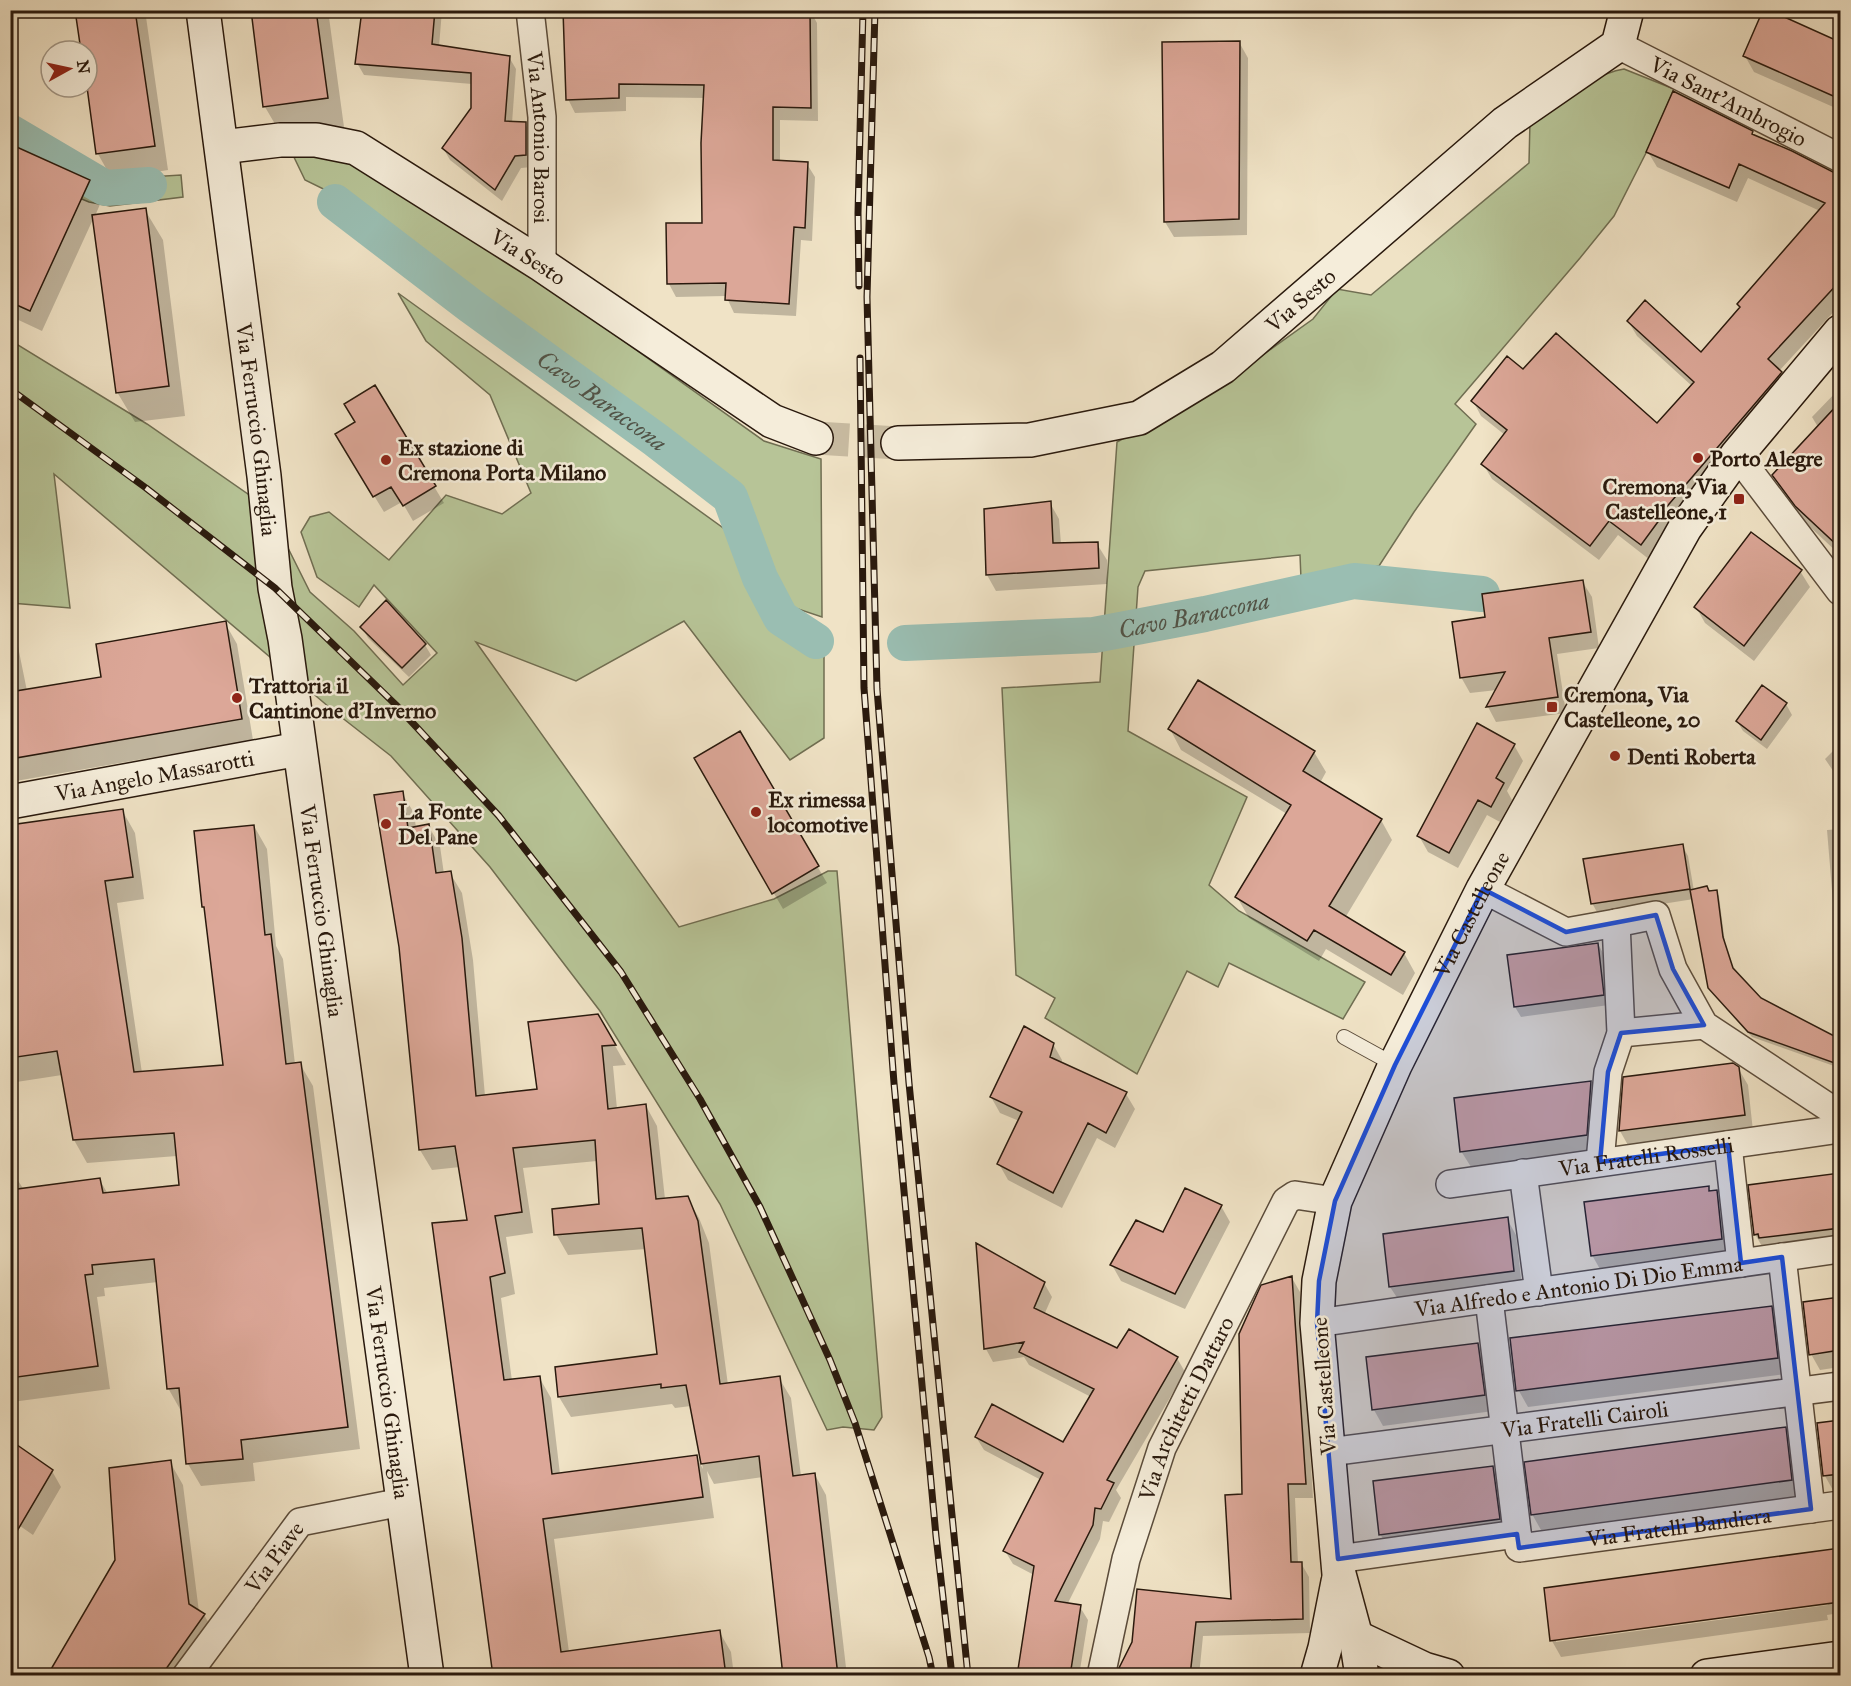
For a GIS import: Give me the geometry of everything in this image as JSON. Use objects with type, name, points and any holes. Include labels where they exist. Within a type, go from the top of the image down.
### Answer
[{"type":"main road","name":"Via Ferruccio Ghinaglia","points":[[203,10],[268,508],[275,588],[285,639],[427,1676]]},
{"type":"main road","points":[[1618,45],[1627,10]]},
{"type":"main road","name":"Via Sesto","points":[[898,443],[1030,440],[1139,418],[1223,367],[1505,123],[1618,45]]},
{"type":"main road","name":"Via Sesto","points":[[222,147],[280,140],[316,140],[356,148],[542,265],[772,421],[816,438]]},
{"type":"main road","name":"Via Castelleone","points":[[1362,1676],[1356,1637],[1339,1567],[1317,1323],[1319,1281],[1335,1201],[1395,1065],[1483,889],[1685,528],[1737,454],[1840,332]]},
{"type":"main road","name":"Via Angelo Massarotti","points":[[10,802],[299,749]]},
{"type":"main road","name":"Via Castelleone","points":[[1317,1676],[1325,1648],[1339,1567]]},
{"type":"main road","points":[[1356,1637],[1425,1669],[1448,1676]]},
{"type":"main road","points":[[1707,1676],[1840,1658]]},
{"type":"street","name":"Via Antonio Barosi","points":[[530,10],[542,117],[542,265]]},
{"type":"street","name":"Via Sant'Ambrogio","points":[[1618,45],[1840,158]]},
{"type":"street","points":[[1737,454],[1840,591]]},
{"type":"street","points":[[1483,889],[1566,932],[1656,915],[1673,969],[1704,1025],[1840,1115]]},
{"type":"street","points":[[1600,1162],[1608,1072],[1621,1033],[1616,923]]},
{"type":"street","points":[[1621,1033],[1704,1025]]},
{"type":"street","name":"Via Fratelli Rosselli","points":[[1450,1184],[1840,1129]]},
{"type":"street","points":[[1728,1145],[1741,1263]]},
{"type":"street","points":[[1523,1173],[1539,1292]]},
{"type":"street","name":"Via Architetti Dattaro","points":[[1101,1676],[1126,1559],[1162,1448],[1286,1200],[1295,1195],[1335,1201]]},
{"type":"street","name":"Via Alfredo e Antonio Di Dio Emma","points":[[1317,1323],[1840,1250]]},
{"type":"street","points":[[1782,1257],[1811,1509]]},
{"type":"street","points":[[1489,1299],[1518,1541]]},
{"type":"street","name":"Via Fratelli Cairoli","points":[[1329,1452],[1840,1386]]},
{"type":"street","name":"Via Piave","points":[[186,1676],[300,1522],[402,1502]]},
{"type":"street","name":"Via Fratelli Bandiera","points":[[1339,1567],[1518,1541],[1840,1505]]},
{"type":"lane","points":[[1344,1037],[1395,1065]]},
{"type":"highlighted area","points":[[1483,889],[1566,932],[1656,915],[1673,969],[1704,1025],[1621,1033],[1608,1072],[1600,1162],[1728,1145],[1741,1263],[1782,1257],[1811,1509],[1519,1548],[1517,1534],[1338,1559],[1317,1323],[1319,1281],[1335,1201],[1395,1065]]},
{"type":"green space","points":[[1624,69],[1674,89],[1649,147],[1614,216],[1455,404],[1476,424],[1379,566],[1346,566],[1301,579],[1300,555],[1145,571],[1138,587],[1128,731],[1247,797],[1209,885],[1239,911],[1365,982],[1343,1019],[1229,963],[1218,987],[1187,971],[1137,1074],[1045,1018],[1055,998],[1016,975],[1002,688],[1100,682],[1117,442],[1222,384],[1313,319],[1337,289],[1371,295],[1529,163],[1530,121],[1587,83]]},
{"type":"green space","points":[[10,118],[44,144],[100,180],[181,175],[183,197],[110,206],[89,202],[11,170]]},
{"type":"green space","points":[[291,151],[356,162],[531,275],[764,441],[821,459],[822,617],[786,605],[760,534],[734,480],[362,208],[305,180]]},
{"type":"green space","points":[[398,293],[726,530],[767,624],[824,652],[824,738],[790,760],[684,621],[576,681],[476,642],[679,927],[774,899],[828,871],[837,871],[882,1417],[874,1430],[843,1427],[827,1430],[720,1204],[600,1011],[490,867],[391,756],[336,713],[54,474],[70,608],[11,603],[10,340],[147,424],[268,508],[310,592],[354,631],[403,685],[437,653],[374,585],[359,607],[317,577],[301,532],[310,517],[329,512],[389,560],[446,495],[502,514],[531,493],[490,395],[426,341]]},
{"type":"building","points":[[75,10],[135,10],[155,146],[96,154],[89,99],[99,99],[99,39],[79,39]]},
{"type":"building","points":[[251,10],[316,10],[328,98],[263,107]]},
{"type":"building","points":[[362,10],[391,14],[391,10],[435,10],[432,44],[510,56],[505,121],[526,122],[526,155],[515,156],[495,190],[442,148],[471,108],[471,73],[355,64]]},
{"type":"building","points":[[563,10],[810,10],[811,108],[773,107],[773,160],[808,162],[805,228],[794,227],[789,304],[725,300],[726,283],[667,284],[666,223],[702,223],[701,143],[704,85],[619,84],[619,98],[566,100]]},
{"type":"building","points":[[1763,10],[1769,10],[1840,42],[1840,99],[1743,56]]},
{"type":"building","points":[[1240,41],[1239,219],[1164,222],[1162,42]]},
{"type":"building","points":[[1673,91],[1753,131],[1752,134],[1840,174],[1840,281],[1768,359],[1782,372],[1658,517],[1660,519],[1641,545],[1609,521],[1590,546],[1481,464],[1507,430],[1471,401],[1507,356],[1523,369],[1556,333],[1657,423],[1694,382],[1627,321],[1645,300],[1701,352],[1740,307],[1737,304],[1825,203],[1739,164],[1729,188],[1646,152]]},
{"type":"building","points":[[10,144],[90,180],[30,311],[10,302]]},
{"type":"building","points":[[146,208],[169,386],[116,393],[92,215]]},
{"type":"building","name":"Ex stazione di Cremona Porta Milano","points":[[375,385],[436,486],[403,506],[391,487],[373,497],[335,434],[355,422],[344,404]]},
{"type":"building","points":[[1840,402],[1840,548],[1795,506],[1772,475]]},
{"type":"building","points":[[1051,501],[1053,543],[1098,542],[1099,568],[986,575],[984,509]]},
{"type":"building","points":[[1751,532],[1802,570],[1744,646],[1694,607]]},
{"type":"building","points":[[1583,580],[1591,632],[1549,638],[1558,697],[1486,707],[1505,672],[1460,678],[1452,622],[1485,617],[1482,594]]},
{"type":"building","points":[[386,600],[426,644],[402,668],[360,627]]},
{"type":"building","points":[[226,621],[242,719],[10,759],[10,692],[101,677],[96,644]]},
{"type":"building","points":[[1198,680],[1315,751],[1303,771],[1382,819],[1329,906],[1405,952],[1391,975],[1314,930],[1307,941],[1235,897],[1291,805],[1168,729]]},
{"type":"building","points":[[1762,685],[1787,703],[1761,740],[1736,721]]},
{"type":"building","points":[[1477,723],[1515,744],[1496,778],[1504,783],[1491,807],[1478,800],[1449,853],[1417,836]]},
{"type":"building","name":"Ex rimessa locomotive","points":[[740,731],[819,866],[772,894],[694,758]]},
{"type":"building","points":[[403,791],[408,828],[429,824],[436,873],[451,871],[462,938],[476,1096],[537,1089],[528,1022],[598,1014],[616,1045],[602,1046],[608,1109],[646,1104],[656,1199],[688,1196],[698,1221],[720,1384],[780,1376],[793,1476],[815,1473],[838,1676],[783,1676],[759,1456],[701,1464],[686,1385],[661,1388],[661,1384],[558,1397],[555,1367],[657,1354],[642,1228],[554,1235],[552,1209],[599,1204],[595,1140],[513,1148],[522,1212],[495,1216],[505,1273],[490,1277],[504,1380],[540,1376],[552,1474],[697,1455],[703,1497],[543,1519],[561,1652],[720,1630],[726,1676],[493,1676],[432,1223],[467,1220],[455,1146],[419,1150],[399,947],[374,795]]},
{"type":"building","points":[[123,809],[133,877],[105,881],[134,1072],[223,1065],[194,831],[254,825],[265,935],[271,934],[286,1064],[301,1062],[348,1427],[241,1440],[243,1459],[186,1464],[179,1388],[167,1389],[154,1259],[92,1265],[93,1274],[85,1275],[98,1366],[10,1378],[10,1190],[100,1178],[103,1193],[179,1185],[174,1133],[73,1140],[57,1051],[10,1058],[10,825]]},
{"type":"building","points":[[1683,844],[1690,889],[1591,904],[1583,859]]},
{"type":"building","points":[[1707,886],[1709,891],[1717,890],[1723,937],[1733,968],[1761,998],[1840,1039],[1840,1065],[1748,1032],[1708,988],[1690,890]]},
{"type":"building","points":[[1598,943],[1604,995],[1514,1007],[1507,955]]},
{"type":"building","points":[[1024,1026],[1054,1043],[1050,1057],[1127,1092],[1106,1133],[1088,1123],[1053,1193],[997,1164],[1022,1112],[990,1097]]},
{"type":"building","points":[[1733,1063],[1739,1067],[1745,1115],[1619,1131],[1623,1077]]},
{"type":"building","points":[[1591,1081],[1587,1135],[1460,1152],[1454,1098]]},
{"type":"building","points":[[1840,1173],[1840,1228],[1759,1238],[1758,1234],[1754,1235],[1748,1185]]},
{"type":"building","points":[[1709,1186],[1709,1191],[1717,1190],[1722,1239],[1591,1256],[1584,1202]]},
{"type":"building","points":[[1185,1188],[1222,1205],[1175,1294],[1110,1265],[1136,1220],[1163,1232]]},
{"type":"building","points":[[1508,1217],[1514,1271],[1389,1287],[1383,1234]]},
{"type":"building","points":[[976,1243],[1045,1282],[1034,1308],[1117,1348],[1129,1329],[1178,1357],[1107,1480],[1114,1483],[1101,1509],[1095,1508],[1093,1525],[1055,1601],[1081,1605],[1070,1676],[1017,1676],[1034,1566],[1003,1551],[1043,1473],[975,1437],[992,1404],[1063,1442],[1094,1389],[1019,1352],[1024,1342],[984,1349]]},
{"type":"building","points":[[1292,1276],[1306,1484],[1288,1484],[1291,1562],[1302,1562],[1303,1619],[1196,1622],[1190,1676],[1117,1676],[1132,1642],[1137,1589],[1231,1599],[1225,1495],[1242,1494],[1239,1334],[1261,1285]]},
{"type":"building","points":[[1840,1297],[1840,1350],[1809,1355],[1803,1302]]},
{"type":"building","points":[[1772,1306],[1778,1358],[1516,1391],[1510,1338]]},
{"type":"building","points":[[1478,1343],[1485,1395],[1372,1410],[1366,1357]]},
{"type":"building","points":[[1840,1420],[1840,1474],[1823,1476],[1817,1423]]},
{"type":"building","points":[[1786,1427],[1792,1480],[1531,1515],[1524,1462]]},
{"type":"building","points":[[10,1440],[53,1470],[10,1543]]},
{"type":"building","points":[[171,1460],[189,1604],[205,1614],[161,1676],[47,1676],[115,1560],[109,1468]]},
{"type":"building","points":[[1493,1466],[1500,1519],[1379,1535],[1373,1481]]},
{"type":"building","points":[[1840,1548],[1840,1602],[1550,1641],[1544,1588]]},
{"type":"waterway","name":"Cavo Baraccona","points":[[10,132],[105,188],[149,185]]},
{"type":"waterway","name":"Cavo Baraccona","points":[[335,202],[471,306],[656,440],[730,497],[760,578],[781,618],[816,641]]},
{"type":"waterway","name":"Cavo Baraccona","points":[[905,643],[1094,635],[1205,614],[1354,581],[1482,594]]},
{"type":"tunnel","points":[[816,438],[898,443]]},
{"type":"railway","points":[[859,286],[858,213],[863,10]]},
{"type":"railway","points":[[875,10],[867,297],[877,689],[909,1083],[968,1676]]},
{"type":"railway","points":[[860,358],[864,688],[894,1083],[936,1536],[952,1676]]},
{"type":"railway","points":[[10,389],[146,488],[275,588],[396,705],[499,816],[621,972],[700,1099],[760,1207],[830,1360],[855,1423],[933,1676]]},
{"type":"place","name":"Porto Alegre","points":[[1698,458]]},
{"type":"place","name":"Ex stazione di Cremona Porta Milano","points":[[386,460]]},
{"type":"place","name":"Cremona, Via Castelleone, 1","points":[[1739,499]]},
{"type":"place","name":"Trattoria il Cantinone d’Inverno","points":[[237,698]]},
{"type":"place","name":"Cremona, Via Castelleone, 20","points":[[1552,707]]},
{"type":"place","name":"Denti Roberta","points":[[1615,756]]},
{"type":"place","name":"Ex rimessa locomotive","points":[[756,812]]},
{"type":"place","name":"La Fonte Del Pane","points":[[386,824]]}]
